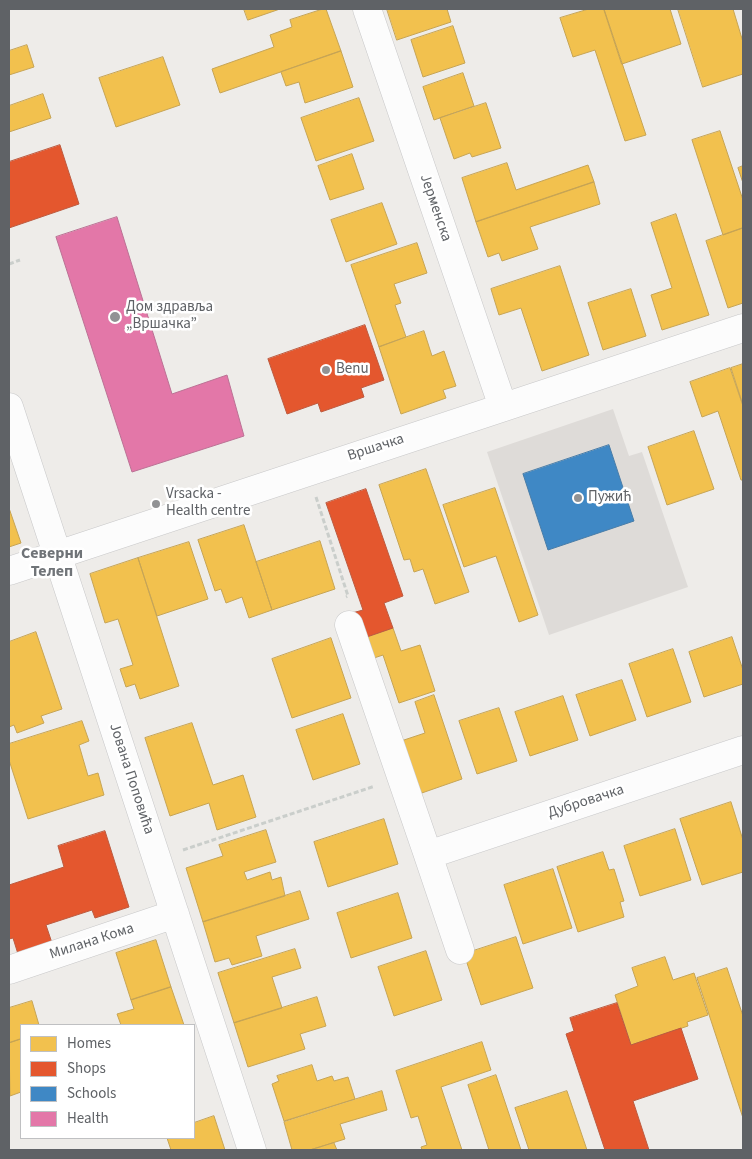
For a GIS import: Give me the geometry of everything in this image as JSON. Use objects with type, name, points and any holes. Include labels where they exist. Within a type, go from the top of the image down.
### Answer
[{"type":"street","name":"Јерменска","points":[[367,9],[503,407]]},
{"type":"street","name":"Вршачка","points":[[9,571],[743,328]]},
{"type":"street","name":"Јована Поповића","points":[[9,407],[252,1150]]},
{"type":"street","points":[[349,625],[460,950]]},
{"type":"street","name":"Дубровачка","points":[[428,855],[743,750]]},
{"type":"street","name":"Милана Кома","points":[[9,970],[175,914]]},
{"type":"path","points":[[9,264],[20,260]]},
{"type":"path","points":[[307,471],[348,596],[340,599],[349,625]]},
{"type":"path","points":[[157,858],[401,778]]},
{"type":"shaded area","points":[[613,409],[629,456],[642,452],[688,587],[549,635],[487,452]]},
{"type":"building: Homes","points":[[244,9],[280,9],[248,20]]},
{"type":"building: Homes","points":[[326,9],[341,51],[220,93],[212,69],[274,47],[270,35],[292,27],[290,20]]},
{"type":"building: Homes","points":[[387,9],[447,9],[451,22],[397,40]]},
{"type":"building: Homes","points":[[589,9],[604,9],[646,135],[625,141],[595,50],[573,57],[560,18]]},
{"type":"building: Homes","points":[[604,9],[670,9],[681,44],[622,64]]},
{"type":"building: Homes","points":[[678,9],[733,9],[743,42],[743,74],[703,87]]},
{"type":"building: Homes","points":[[453,26],[465,63],[423,77],[411,40]]},
{"type":"building: Homes","points":[[27,45],[34,67],[9,75],[9,51]]},
{"type":"building: Homes","points":[[341,51],[353,87],[305,103],[299,82],[286,86],[281,72]]},
{"type":"building: Homes","points":[[163,57],[180,105],[116,127],[99,78]]},
{"type":"building: Homes","points":[[463,73],[474,106],[434,120],[423,87]]},
{"type":"building: Homes","points":[[43,94],[51,118],[9,132],[9,106]]},
{"type":"building: Homes","points":[[359,98],[374,141],[316,161],[301,118]]},
{"type":"building: Homes","points":[[486,103],[501,148],[472,157],[470,153],[454,159],[440,118]]},
{"type":"building: Homes","points":[[720,131],[743,200],[743,228],[723,235],[692,140]]},
{"type":"building: Homes","points":[[352,154],[364,189],[330,200],[318,166]]},
{"type":"building: Homes","points":[[507,163],[516,190],[588,165],[594,182],[476,222],[462,178]]},
{"type":"building: Homes","points":[[743,166],[743,183],[738,168]]},
{"type":"building: Homes","points":[[594,182],[600,204],[530,227],[538,249],[502,261],[499,253],[488,257],[476,222]]},
{"type":"building: Homes","points":[[382,203],[397,244],[346,262],[331,220]]},
{"type":"building: Homes","points":[[676,214],[709,315],[662,330],[651,295],[672,288],[651,223]]},
{"type":"building: Homes","points":[[743,228],[743,303],[728,308],[706,241]]},
{"type":"building: Homes","points":[[417,243],[427,273],[394,284],[401,303],[395,305],[406,337],[379,347],[351,265]]},
{"type":"building: Homes","points":[[560,266],[589,355],[542,371],[521,308],[499,315],[491,289]]},
{"type":"building: Homes","points":[[631,289],[646,336],[603,350],[588,303]]},
{"type":"building: Homes","points":[[424,331],[432,356],[444,351],[456,386],[443,390],[446,398],[401,414],[379,347]]},
{"type":"building: Homes","points":[[743,364],[743,405],[731,368]]},
{"type":"building: Homes","points":[[730,368],[743,406],[743,480],[741,480],[718,411],[702,417],[690,382]]},
{"type":"building: Homes","points":[[694,431],[714,489],[667,505],[648,447]]},
{"type":"building: Homes","points":[[426,469],[469,592],[435,604],[423,569],[414,572],[410,559],[404,560],[379,485]]},
{"type":"building: Homes","points":[[495,488],[538,615],[519,622],[496,556],[464,567],[443,505]]},
{"type":"building: Homes","points":[[9,508],[21,543],[9,547]]},
{"type":"building: Homes","points":[[244,525],[272,610],[249,618],[242,597],[226,603],[221,589],[215,591],[198,540]]},
{"type":"building: Homes","points":[[320,541],[335,589],[272,610],[256,562]]},
{"type":"building: Homes","points":[[189,542],[208,599],[157,616],[138,558]]},
{"type":"building: Homes","points":[[138,558],[179,686],[140,699],[135,684],[126,687],[120,669],[133,665],[118,619],[105,623],[90,574]]},
{"type":"building: Homes","points":[[393,628],[401,651],[420,645],[435,691],[399,703],[383,655],[368,660],[361,639]]},
{"type":"building: Homes","points":[[36,632],[62,709],[41,716],[44,723],[17,733],[14,725],[9,727],[9,642]]},
{"type":"building: Homes","points":[[732,637],[743,670],[743,684],[704,697],[689,652]]},
{"type":"building: Homes","points":[[331,638],[351,698],[292,718],[272,659]]},
{"type":"building: Homes","points":[[673,649],[691,702],[647,717],[629,664]]},
{"type":"building: Homes","points":[[622,680],[636,720],[590,736],[576,695]]},
{"type":"building: Homes","points":[[434,695],[462,779],[416,795],[398,742],[425,733],[415,702]]},
{"type":"building: Homes","points":[[563,696],[578,740],[530,756],[515,712]]},
{"type":"building: Homes","points":[[499,708],[517,761],[477,774],[459,721]]},
{"type":"building: Homes","points":[[343,714],[360,764],[313,780],[296,730]]},
{"type":"building: Homes","points":[[82,721],[89,741],[79,745],[88,776],[98,773],[104,795],[28,819],[9,760],[9,744]]},
{"type":"building: Homes","points":[[192,723],[213,785],[243,775],[256,817],[217,830],[209,803],[170,816],[145,738]]},
{"type":"building: Homes","points":[[731,802],[743,840],[743,872],[702,885],[680,819]]},
{"type":"building: Homes","points":[[384,819],[398,864],[328,887],[314,842]]},
{"type":"building: Homes","points":[[675,829],[691,880],[640,896],[624,846]]},
{"type":"building: Homes","points":[[266,830],[276,862],[244,872],[247,880],[270,872],[272,880],[281,877],[285,896],[203,922],[186,868],[223,856],[219,845]]},
{"type":"building: Homes","points":[[603,852],[609,870],[614,869],[624,901],[620,902],[624,917],[578,932],[557,867]]},
{"type":"building: Homes","points":[[553,869],[572,928],[523,944],[504,885]]},
{"type":"building: Homes","points":[[300,891],[309,919],[256,936],[262,956],[232,965],[229,958],[215,962],[203,922]]},
{"type":"building: Homes","points":[[398,893],[412,938],[351,958],[337,913]]},
{"type":"building: Homes","points":[[516,937],[533,988],[481,1005],[464,954]]},
{"type":"building: Homes","points":[[156,940],[171,987],[131,1000],[116,953]]},
{"type":"building: Homes","points":[[295,949],[301,968],[272,977],[282,1008],[234,1023],[218,973]]},
{"type":"building: Homes","points":[[426,951],[442,1000],[394,1016],[378,967]]},
{"type":"building: Homes","points":[[665,957],[673,980],[694,973],[708,1015],[687,1022],[688,1026],[631,1045],[615,995],[638,986],[632,968]]},
{"type":"building: Homes","points":[[727,968],[743,1016],[743,1118],[697,978]]},
{"type":"building: Homes","points":[[171,987],[184,1024],[121,1024],[117,1014],[134,1009],[131,1000]]},
{"type":"building: Homes","points":[[317,997],[326,1026],[300,1034],[305,1049],[248,1067],[234,1023]]},
{"type":"building: Homes","points":[[32,1001],[39,1024],[20,1024],[20,1039],[9,1043],[9,1008]]},
{"type":"building: Homes","points":[[20,1039],[20,1092],[10,1096],[9,1043]]},
{"type":"building: Homes","points":[[482,1042],[491,1070],[441,1087],[462,1150],[422,1150],[421,1147],[427,1145],[418,1116],[411,1118],[396,1071]]},
{"type":"building: Homes","points":[[312,1065],[317,1081],[332,1076],[334,1081],[348,1077],[355,1099],[284,1121],[272,1084],[279,1081],[277,1076]]},
{"type":"building: Homes","points":[[496,1075],[521,1150],[489,1150],[468,1085]]},
{"type":"building: Homes","points":[[382,1091],[387,1110],[340,1124],[345,1139],[310,1150],[292,1150],[284,1122]]},
{"type":"building: Homes","points":[[567,1091],[587,1150],[529,1150],[515,1108]]},
{"type":"building: Homes","points":[[214,1116],[225,1150],[171,1150],[167,1139],[195,1139],[195,1123]]},
{"type":"building: Homes","points":[[334,1143],[337,1150],[310,1150]]},
{"type":"building: Shops","points":[[60,145],[79,204],[9,228],[9,162]]},
{"type":"building: Shops","name":"Benu","points":[[365,325],[384,380],[361,388],[364,397],[321,412],[318,403],[287,414],[268,359]]},
{"type":"building: Shops","points":[[366,489],[403,596],[384,603],[393,628],[361,639],[352,613],[363,610],[326,503]]},
{"type":"building: Shops","points":[[105,831],[129,907],[95,918],[92,910],[46,925],[52,943],[18,954],[13,938],[9,939],[9,885],[64,867],[58,846]]},
{"type":"building: Shops","points":[[617,1003],[631,1045],[681,1028],[698,1079],[633,1101],[649,1150],[605,1150],[566,1034],[574,1031],[570,1018]]},
{"type":"building: Schools","name":"Пужић","points":[[609,445],[634,521],[548,550],[523,474]]},
{"type":"building: Health","name":"Дом здравља „Вршачка”","points":[[117,217],[172,394],[227,375],[244,436],[132,472],[56,237]]},
{"type":"place","name":"Дом здравља „Вршачка”","points":[[115,317]]},
{"type":"place","name":"Benu","points":[[326,370]]},
{"type":"place","name":"Пужић","points":[[578,498]]},
{"type":"place","name":"Vrsacka - Health centre","points":[[156,504]]},
{"type":"district","name":"Северни Телеп","points":[[52,563]]}]
